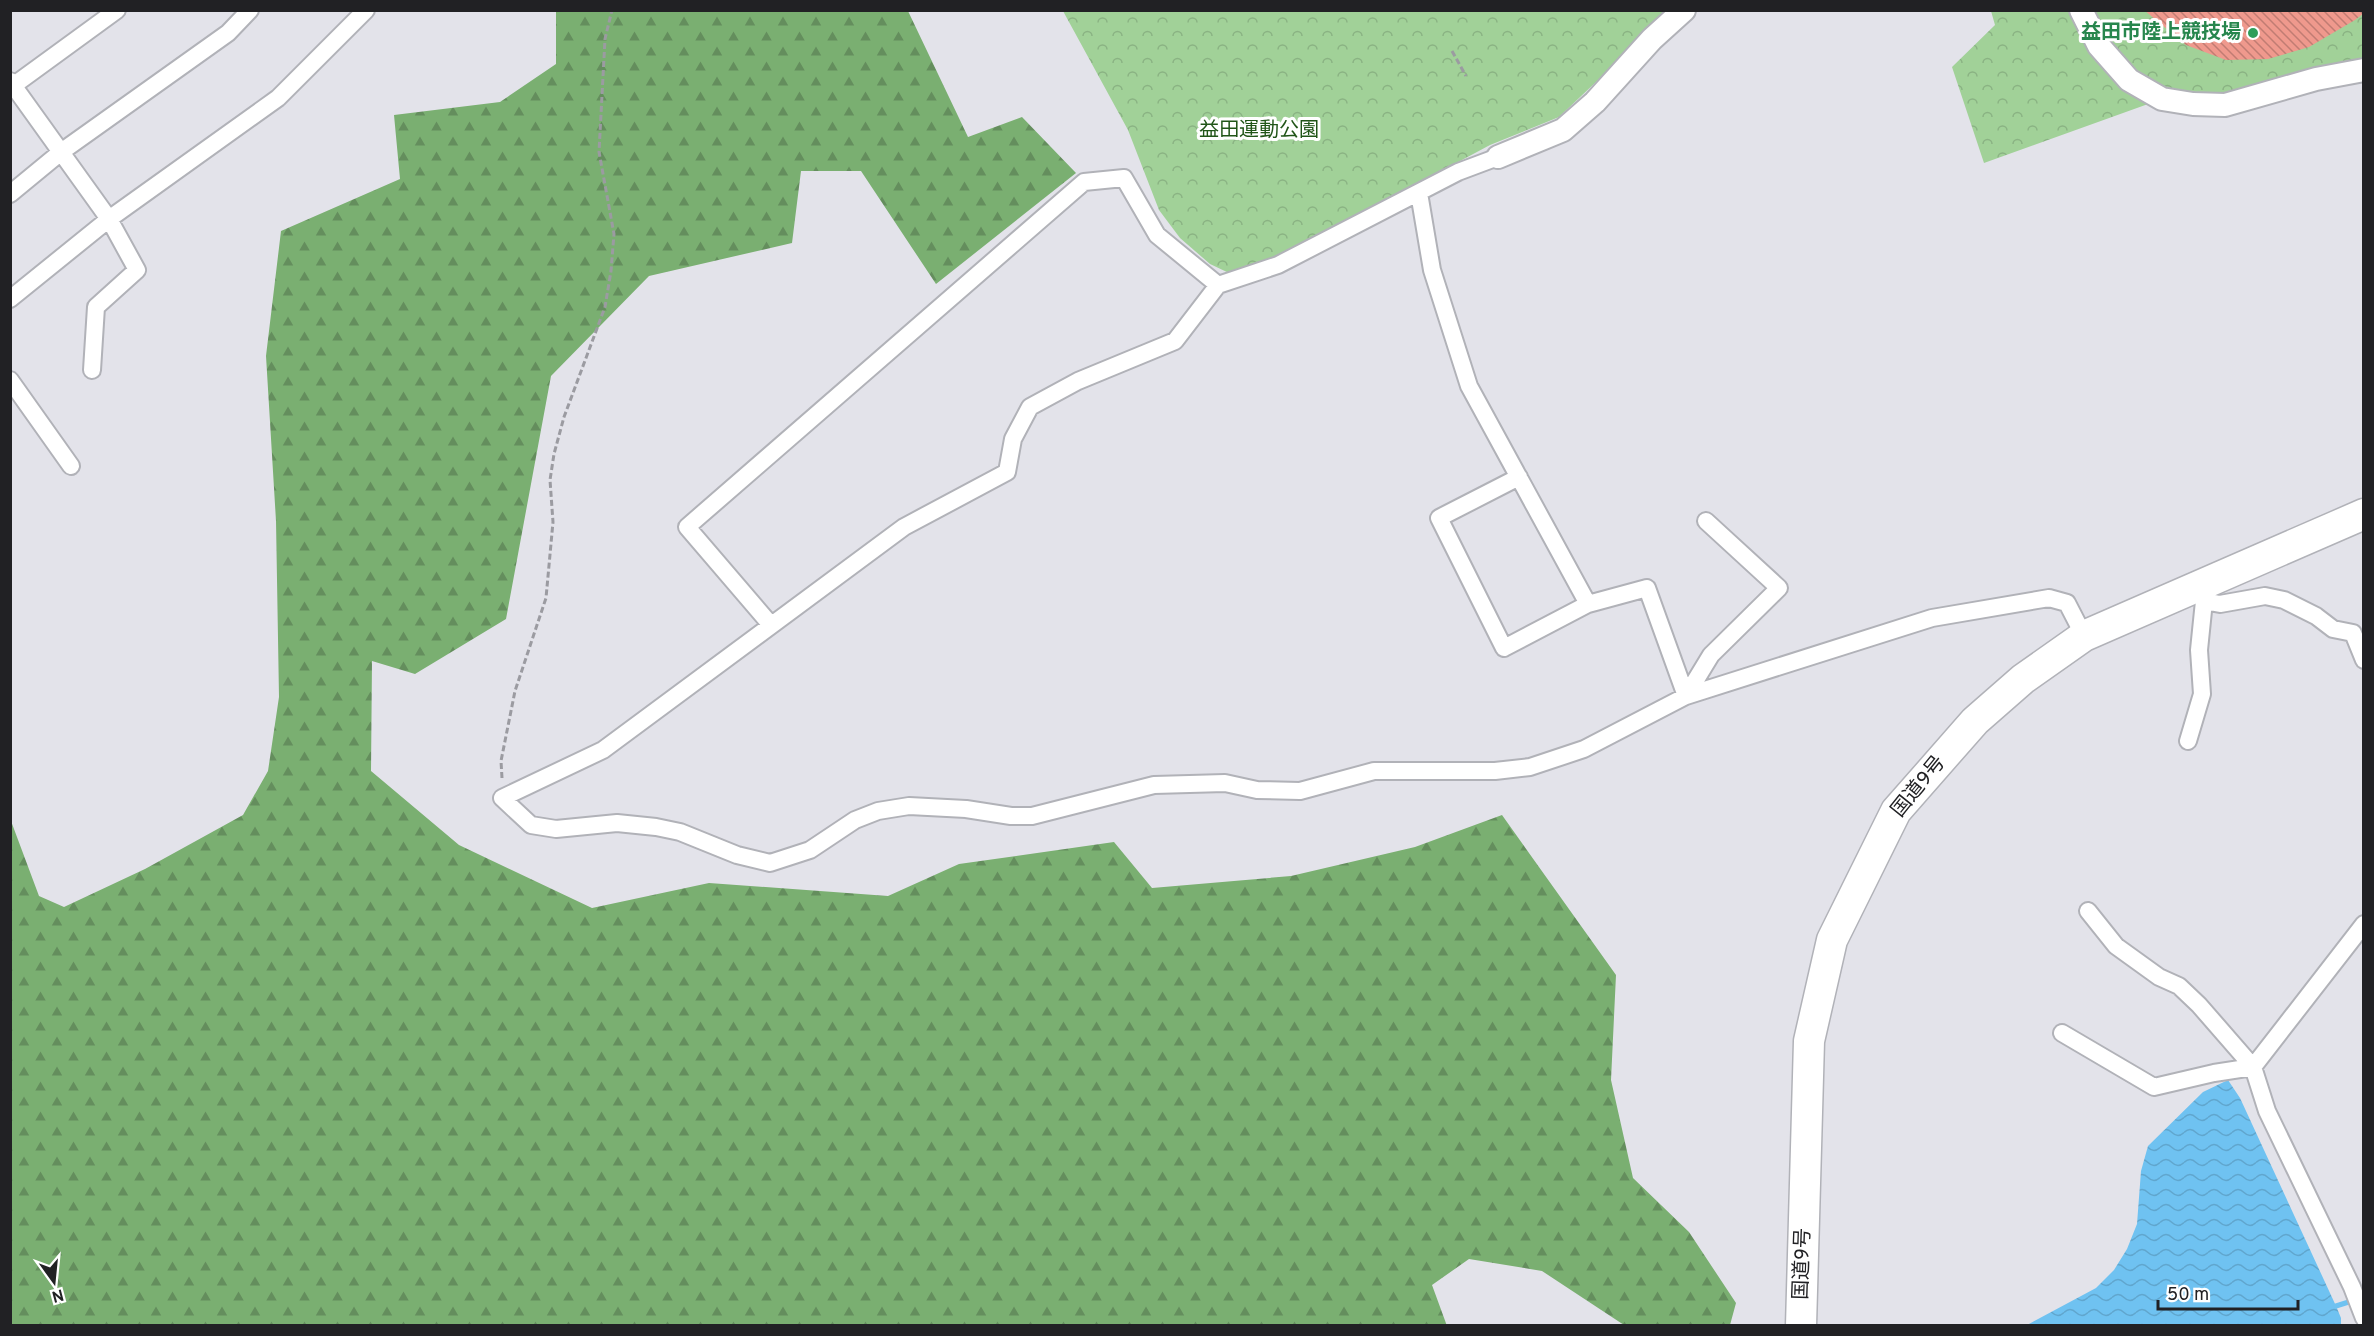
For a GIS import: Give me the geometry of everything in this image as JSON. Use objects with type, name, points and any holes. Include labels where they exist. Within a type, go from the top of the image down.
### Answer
[{"type":"highway","name":"国道9号","points":[[1801,1326],[1809,1041],[1832,940],[1896,811],[1975,721],[2023,680],[2084,636],[2199,594],[2364,514]]},
{"type":"street","points":[[92,370],[96,307],[137,270],[109,219],[12,85],[117,10]]},
{"type":"street","points":[[10,194],[61,152],[228,33],[250,10]]},
{"type":"street","points":[[10,299],[109,219],[278,98],[366,10]]},
{"type":"street","points":[[1684,10],[1652,39],[1595,102],[1563,130],[1458,172],[1278,265],[1218,285],[1175,341],[1078,381],[1030,407],[1013,439],[1007,472],[904,527],[603,750],[502,798],[531,825],[556,829],[617,823],[656,827],[680,832],[737,855],[770,863],[810,850],[855,820],[878,811],[909,806],[1032,816],[1154,786],[1225,783],[1257,790],[1300,791],[1374,771],[1495,771],[1530,767],[1584,749],[1686,696],[1932,618],[2049,598],[2067,603],[2084,636]]},
{"type":"street","points":[[2081,10],[2099,46],[2129,80],[2162,99],[2193,104],[2224,105],[2316,79],[2364,70]]},
{"type":"street","points":[[771,625],[687,527],[1083,182],[1124,178],[1157,235],[1218,285]]},
{"type":"street","points":[[1419,193],[1432,270],[1469,386],[1588,604]]},
{"type":"street","points":[[10,380],[71,466]]},
{"type":"street","points":[[1519,477],[1438,518],[1504,648],[1588,604],[1647,588],[1686,696]]},
{"type":"street","points":[[1686,696],[1711,655],[1779,588],[1706,521]]},
{"type":"street","points":[[2188,741],[2202,693],[2199,594],[2220,604],[2265,596],[2284,600],[2316,616],[2333,629],[2352,633],[2364,660]]},
{"type":"street","points":[[2088,911],[2116,946],[2159,977],[2179,987],[2199,1005],[2253,1067],[2267,1111],[2352,1287],[2364,1318]]},
{"type":"street","points":[[2062,1033],[2154,1087],[2214,1073],[2253,1067],[2364,924]]},
{"type":"path","points":[[502,798],[501,761],[515,691],[546,598],[552,522],[550,480],[554,453],[564,417],[605,307],[611,271],[614,234],[599,152],[605,39],[612,10]]},
{"type":"path","points":[[1452,51],[1466,76]]},
{"type":"green space","points":[[556,11],[908,11],[968,137],[1022,117],[1076,173],[936,284],[861,171],[801,171],[792,243],[649,276],[551,376],[506,619],[415,674],[372,661],[371,771],[459,845],[592,908],[709,883],[888,896],[959,864],[1114,842],[1152,888],[1291,876],[1415,847],[1502,815],[1616,975],[1611,1080],[1633,1178],[1689,1232],[1736,1303],[1730,1325],[1624,1325],[1542,1271],[1469,1259],[1432,1285],[1447,1326],[11,1325],[11,821],[39,896],[64,907],[145,869],[243,815],[268,771],[279,697],[276,521],[266,356],[281,231],[400,179],[394,115],[500,102],[556,64]]},
{"type":"green space","name":"益田運動公園","points":[[1063,11],[1671,11],[1559,117],[1490,145],[1275,260],[1229,273],[1210,264],[1180,238],[1159,210],[1128,130]]},
{"type":"green space","points":[[1991,11],[2363,11],[2363,65],[2225,105],[2162,99],[1984,163],[1952,67],[1995,25]]},
{"type":"water","points":[[2228,1080],[2240,1098],[2336,1306],[2341,1325],[2027,1325],[2096,1288],[2114,1270],[2127,1249],[2137,1224],[2141,1171],[2148,1146],[2203,1092]]},
{"type":"building","name":"益田市陸上競技場","points":[[2144,10],[2364,10],[2364,13],[2309,47],[2268,59],[2226,60],[2186,45]]},
{"type":"waterway","points":[[2336,1306],[2355,1300]]},
{"type":"place","name":"益田市陸上競技場","points":[[2253,33]]}]
